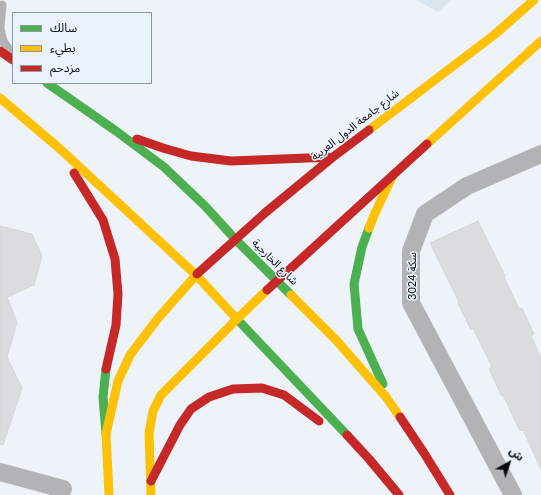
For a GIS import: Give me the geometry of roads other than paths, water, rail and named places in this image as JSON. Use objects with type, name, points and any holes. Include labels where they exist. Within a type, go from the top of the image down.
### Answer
[{"type":"main road","name":"شارع جامعة الدول العربية","points":[[106,434],[118,381],[130,355],[159,317],[196,276],[235,239],[333,156],[494,35],[534,0]]},
{"type":"main road","points":[[151,495],[149,433],[153,411],[161,395],[237,318],[541,41]]},
{"type":"main road","points":[[0,51],[12,59]]},
{"type":"main road","name":"شارع الخارجية","points":[[48,84],[116,131],[164,167],[205,206],[235,239],[336,340],[386,397],[450,495]]},
{"type":"main road","points":[[0,98],[59,148],[196,276],[369,459],[399,495]]},
{"type":"main road","points":[[116,131],[163,148],[191,156],[231,161],[333,156]]},
{"type":"main road","points":[[59,148],[103,220],[115,259],[118,294],[116,324],[106,366],[103,397],[109,495]]},
{"type":"main road","points":[[386,397],[383,382],[358,329],[354,284],[362,247],[375,213],[393,175]]},
{"type":"main road","points":[[151,480],[180,425],[191,409],[209,397],[233,389],[262,388],[284,394],[369,459]]},
{"type":"street","name":"سكة 3024","points":[[513,495],[411,303],[411,251],[424,214],[467,186],[541,154]]},
{"type":"street","points":[[0,472],[63,489]]},
{"type":"lane","points":[[2,5],[0,28],[3,41],[12,54]]}]
